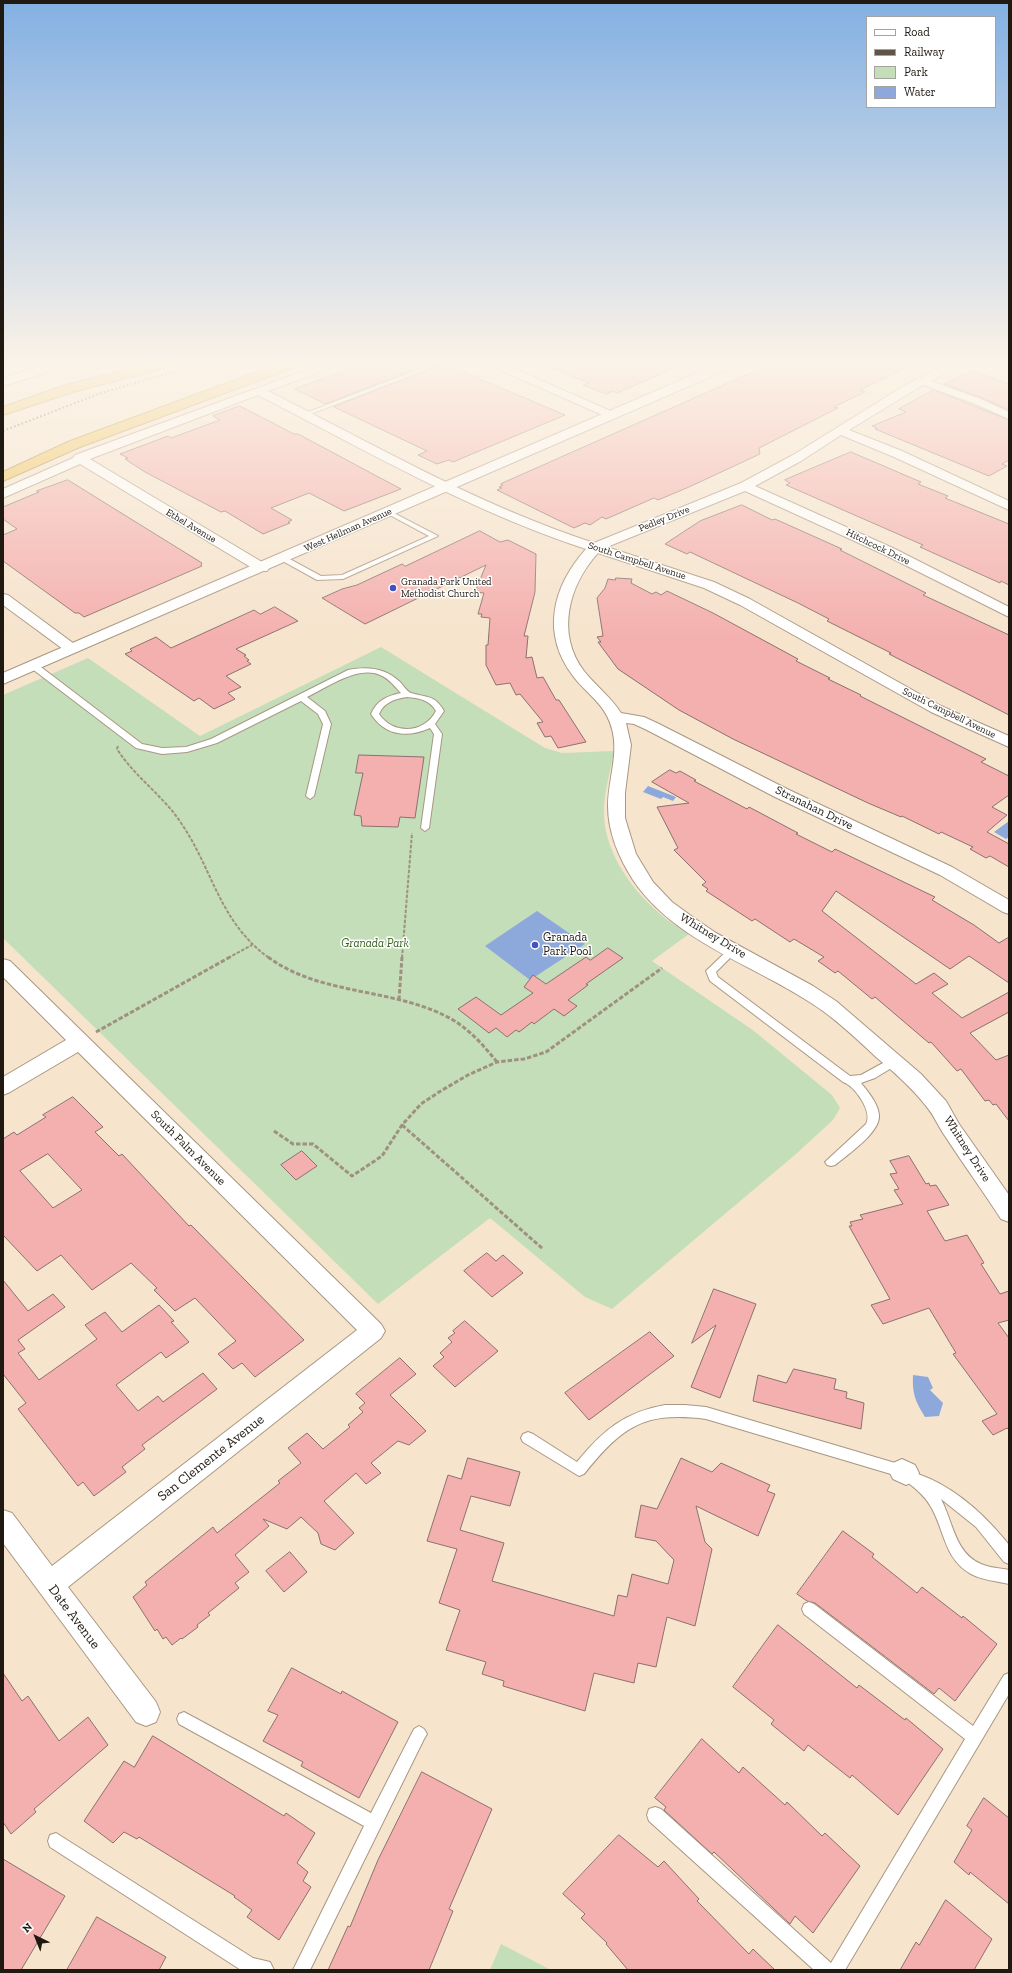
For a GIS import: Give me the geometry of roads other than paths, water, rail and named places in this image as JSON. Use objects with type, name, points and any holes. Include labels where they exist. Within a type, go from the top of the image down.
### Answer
[{"type":"highway","points":[[3,463],[27,453]]},
{"type":"highway","points":[[3,477],[55,453]]},
{"type":"street","points":[[3,494],[93,453]]},
{"type":"street","name":"South Campbell Avenue","points":[[381,453],[447,487],[524,522],[568,539],[709,585],[745,602],[936,709],[1009,742]]},
{"type":"street","name":"West Hellman Avenue","points":[[3,679],[284,559],[524,453]]},
{"type":"street","name":"Pedley Drive","points":[[596,547],[745,486],[805,453]]},
{"type":"street","points":[[896,453],[1009,506]]},
{"type":"street","name":"Ethel Avenue","points":[[80,458],[262,568]]},
{"type":"street","name":"Hitchcock Drive","points":[[745,486],[882,549],[1009,613]]},
{"type":"street","name":"Whitney Drive","points":[[596,547],[578,566],[572,578],[565,598],[561,619],[561,640],[566,657],[577,673],[608,704],[616,717],[625,749],[616,795],[616,819],[621,840],[632,863],[647,886],[668,908],[695,928],[785,977],[829,1006],[913,1078],[940,1107],[950,1126],[1009,1213]]},
{"type":"street","points":[[3,598],[72,650]]},
{"type":"street","name":"Stranahan Drive","points":[[616,717],[638,720],[653,727],[781,793],[946,871],[1009,908]]},
{"type":"street","name":"South Palm Avenue","points":[[3,966],[88,1037],[373,1331]]},
{"type":"street","points":[[3,1087],[88,1037]]},
{"type":"street","name":"San Clemente Avenue","points":[[49,1585],[373,1331]]},
{"type":"street","name":"Date Avenue","points":[[3,1522],[146,1712]]},
{"type":"lane","points":[[284,559],[320,578],[343,577],[435,536],[388,512]]},
{"type":"lane","points":[[34,666],[139,746],[162,751],[187,749],[214,741],[351,672],[372,670],[390,675],[407,695]]},
{"type":"lane","points":[[407,695],[419,695],[430,699],[437,704],[440,712],[438,719],[432,725],[421,730],[409,732],[396,731],[385,727],[378,721],[375,714],[381,704],[395,696],[407,695]]},
{"type":"lane","points":[[301,697],[322,713],[327,724],[310,796]]},
{"type":"lane","points":[[425,828],[438,734],[432,725]]},
{"type":"lane","points":[[733,950],[711,971],[714,979],[847,1079],[853,1081],[860,1080],[894,1061]]},
{"type":"lane","points":[[831,1162],[872,1127],[875,1118],[872,1108],[853,1081]]},
{"type":"lane","points":[[528,1438],[579,1470],[605,1440],[636,1418],[667,1409],[686,1409],[706,1413],[904,1472],[936,1488],[966,1508],[990,1531],[1009,1557]]},
{"type":"lane","points":[[904,1472],[917,1481],[936,1502],[942,1513],[949,1540],[961,1557],[977,1569],[1009,1577]]},
{"type":"lane","points":[[809,1609],[975,1737]]},
{"type":"lane","points":[[836,1970],[1009,1680]]},
{"type":"lane","points":[[184,1719],[374,1823]]},
{"type":"lane","points":[[301,1970],[418,1734]]},
{"type":"lane","points":[[655,1815],[826,1970]]},
{"type":"lane","points":[[56,1841],[249,1968],[264,1968],[266,1970]]},
{"type":"water","points":[[648,786],[676,797],[673,801],[663,797],[661,799],[643,792]]},
{"type":"water","points":[[1009,821],[1009,837],[1006,839],[994,832]]},
{"type":"water","name":"Granada Park Pool","points":[[537,911],[585,944],[530,980],[485,946]]},
{"type":"water","points":[[913,1375],[928,1377],[933,1388],[930,1390],[943,1403],[939,1416],[925,1417],[915,1397]]},
{"type":"place","name":"Granada Park United Methodist Church","points":[[393,588]]},
{"type":"place","name":"Granada Park Pool","points":[[535,945]]},
{"type":"park label","name":"Granada Park","points":[[375,944]]}]
